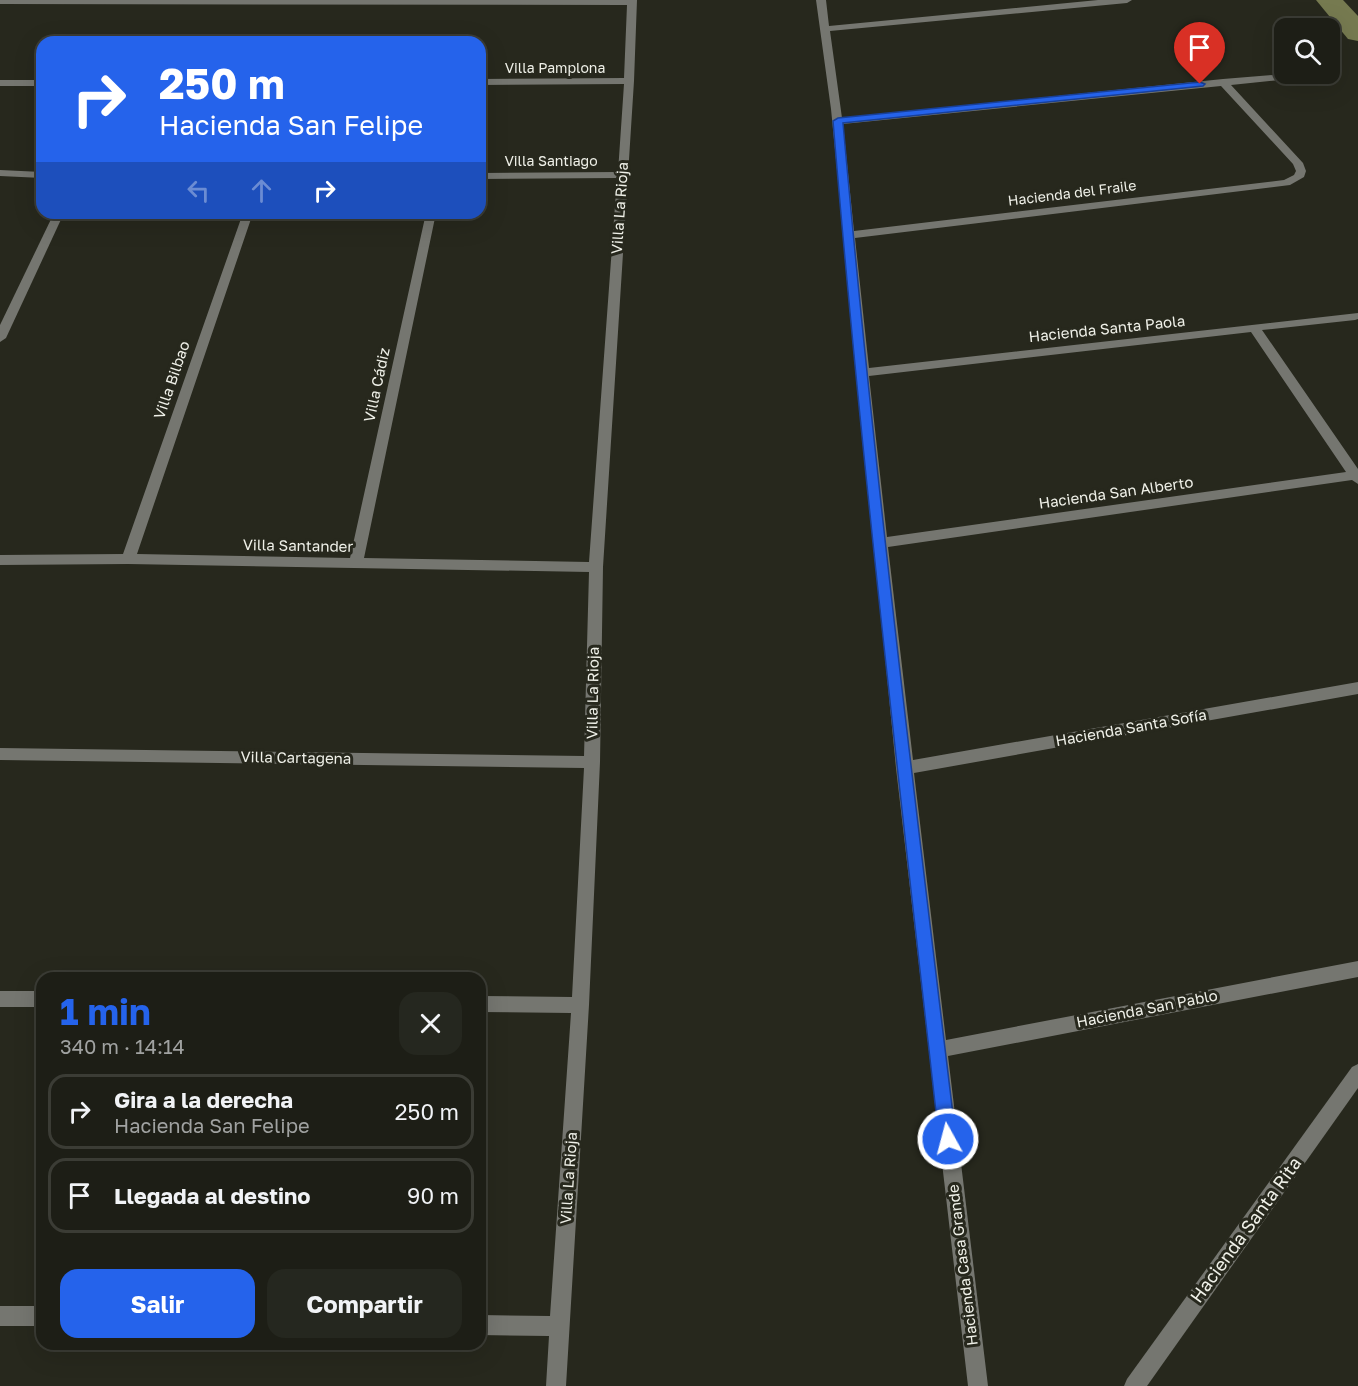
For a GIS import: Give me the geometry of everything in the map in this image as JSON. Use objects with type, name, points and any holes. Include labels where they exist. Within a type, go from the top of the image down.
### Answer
[{"type":"street","name":"Hacienda Casa Grande","points":[[821,0],[838,121],[904,768],[978,1386]]},
{"type":"street","points":[[824,29],[1127,0]]},
{"type":"street","points":[[0,1],[632,1]]},
{"type":"street","name":"Villa La Rioja","points":[[556,1386],[580,1005],[592,762],[596,567],[630,81],[632,1]]},
{"type":"street","points":[[838,121],[1274,77]]},
{"type":"street","name":"Villa Pamplona","points":[[486,81],[630,81]]},
{"type":"street","name":"Hacienda del Fraile","points":[[848,235],[1286,183],[1299,177],[1301,171],[1298,163],[1223,82]]},
{"type":"street","points":[[0,83],[36,83]]},
{"type":"street","points":[[0,173],[36,175]]},
{"type":"street","name":"Villa Santiago","points":[[486,176],[622,175]]},
{"type":"street","points":[[0,338],[56,219]]},
{"type":"street","name":"Villa Bilbao","points":[[128,559],[246,219]]},
{"type":"street","name":"Villa Cádiz","points":[[356,564],[430,219]]},
{"type":"street","name":"Hacienda Santa Paola","points":[[863,373],[1355,316]]},
{"type":"street","points":[[1255,329],[1357,477]]},
{"type":"street","name":"Hacienda San Alberto","points":[[881,543],[1357,477]]},
{"type":"street","name":"Villa Santander","points":[[0,560],[128,559],[596,567]]},
{"type":"street","name":"Hacienda Santa Sofía","points":[[904,768],[1358,688]]},
{"type":"street","name":"Villa Cartagena","points":[[0,754],[592,762]]},
{"type":"street","name":"Hacienda San Pablo","points":[[937,1050],[1358,969]]},
{"type":"street","points":[[0,999],[36,999]]},
{"type":"street","points":[[486,1004],[580,1005]]},
{"type":"street","name":"Hacienda Santa Rita","points":[[1134,1386],[1358,1073]]},
{"type":"street","points":[[0,1316],[36,1316]]},
{"type":"street","points":[[486,1324],[560,1326]]},
{"type":"waterway","points":[[1329,0],[1358,33]]},
{"type":"route","points":[[948,1139],[904,768],[838,121],[1200,84]]}]
